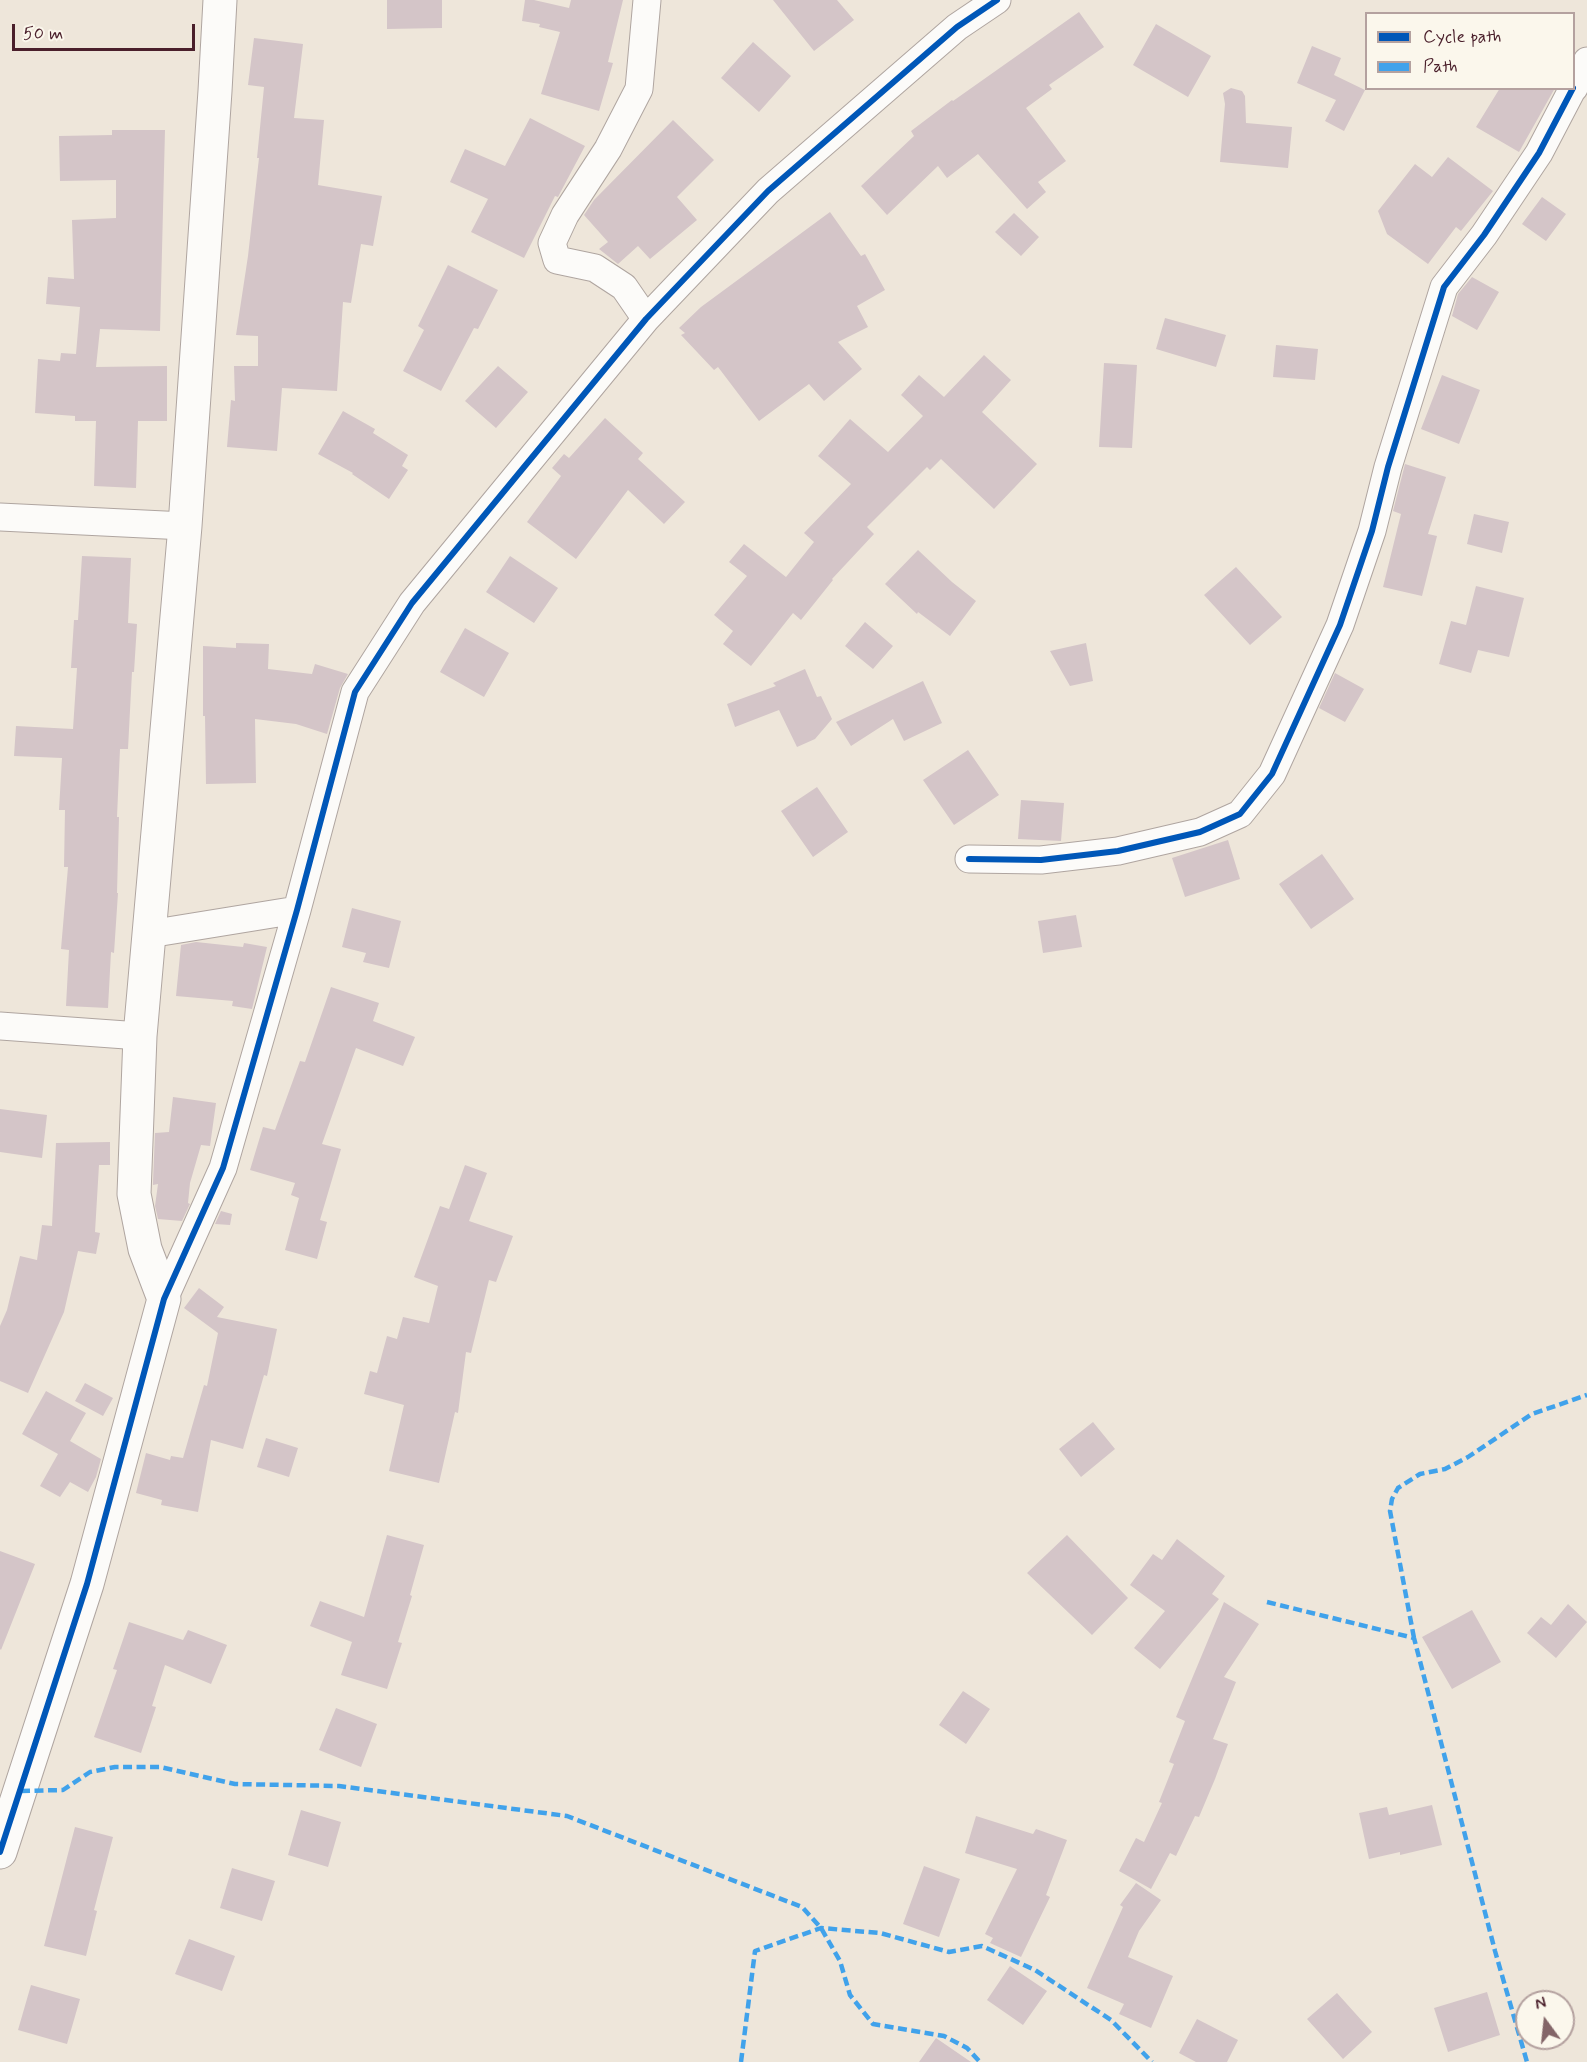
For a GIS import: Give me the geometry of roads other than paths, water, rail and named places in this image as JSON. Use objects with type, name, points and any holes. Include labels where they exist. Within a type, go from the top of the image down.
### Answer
[{"type":"street","points":[[164,1299],[145,1249],[134,1194],[140,1036],[185,526],[216,91],[220,0]]},
{"type":"street","points":[[646,319],[624,287],[595,268],[557,260],[552,243],[565,215],[608,149],[639,89],[648,0]]},
{"type":"street","points":[[0,1852],[87,1584],[164,1299],[223,1168],[297,910],[355,692],[412,603],[646,319],[768,191],[957,27],[997,0]]},
{"type":"street","points":[[1575,84],[1587,61]]},
{"type":"street","points":[[969,859],[1041,860],[1096,854],[1200,832],[1239,814],[1272,774],[1340,625],[1372,531],[1388,467],[1444,286],[1484,235],[1539,153],[1572,90]]},
{"type":"street","points":[[0,517],[185,526]]},
{"type":"street","points":[[148,934],[297,910]]},
{"type":"street","points":[[0,1026],[140,1036]]}]
